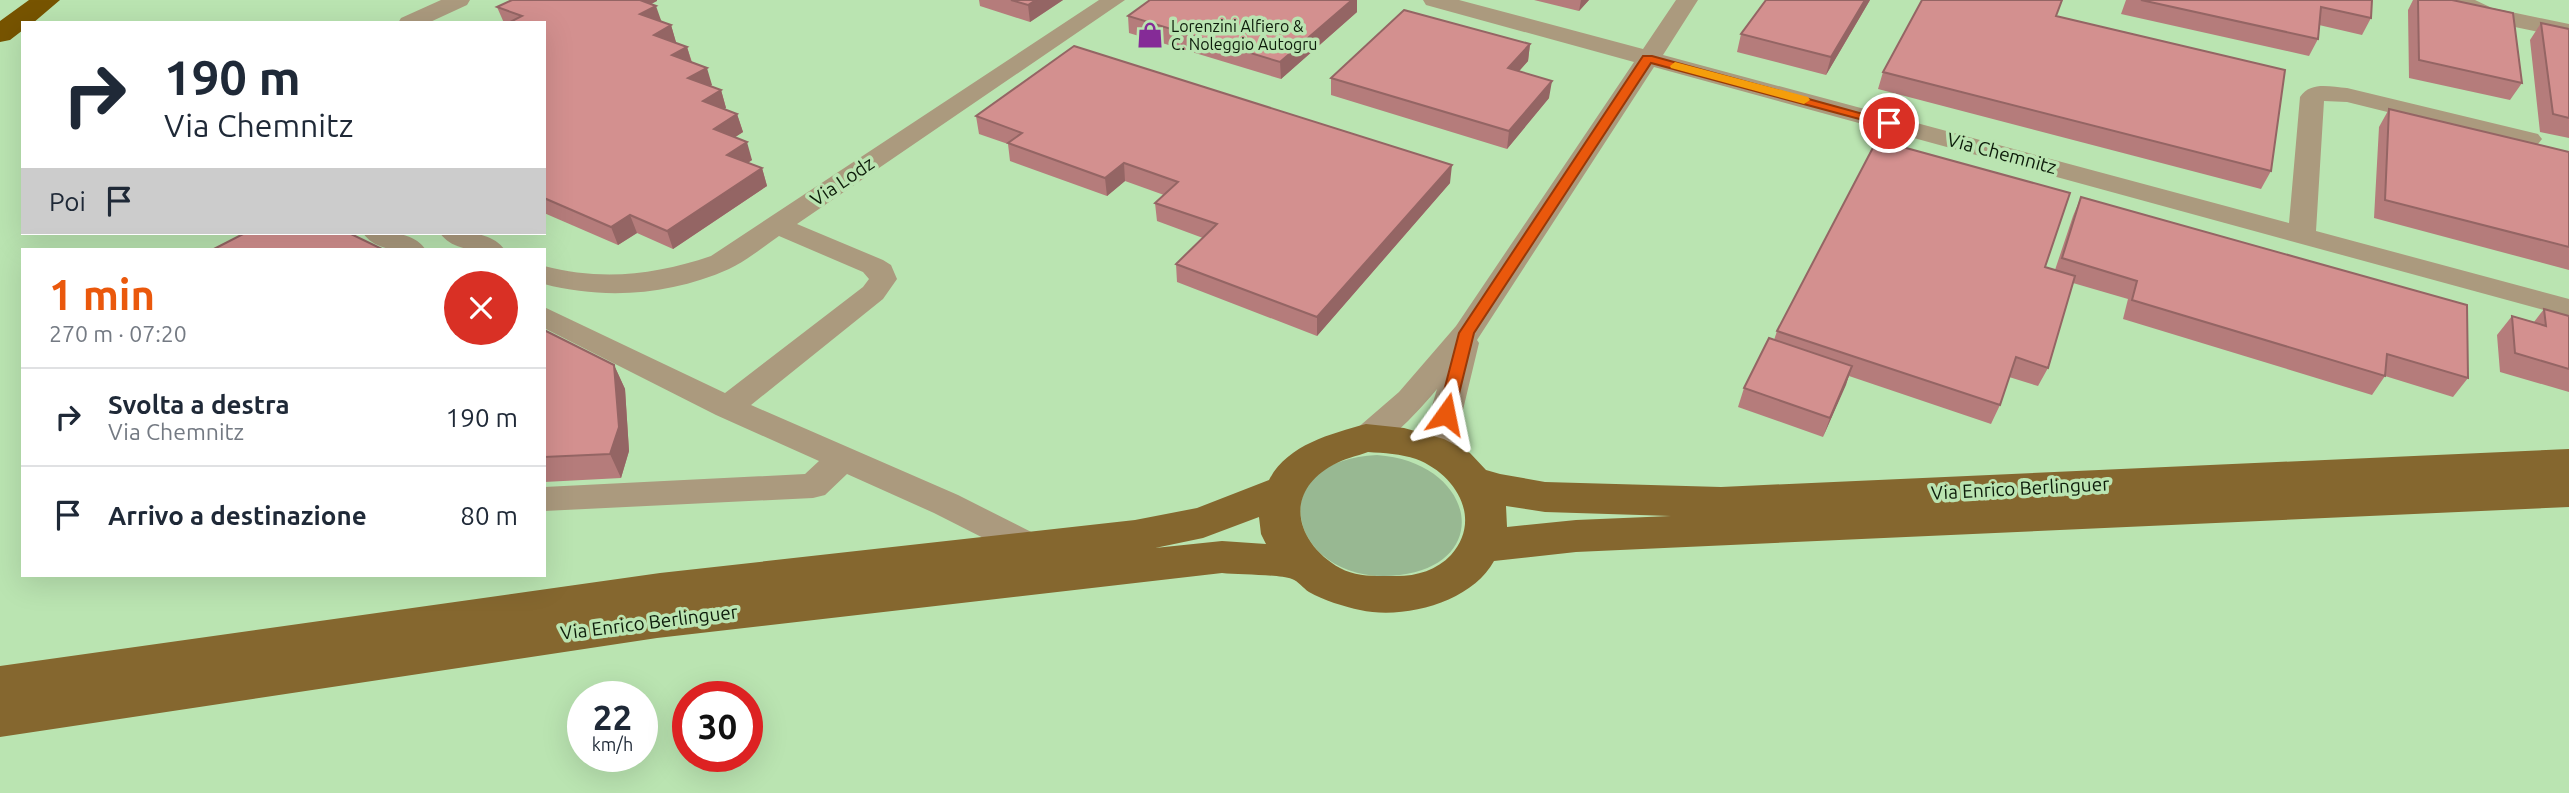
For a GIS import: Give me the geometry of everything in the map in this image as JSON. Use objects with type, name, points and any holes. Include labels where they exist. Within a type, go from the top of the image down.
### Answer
[{"type":"highway","points":[[0,3],[5,0]]},
{"type":"highway","points":[[0,34],[46,0]]},
{"type":"main road","name":"Via Enrico Berlinguer","points":[[1474,481],[1488,515],[1482,546],[1461,572],[1442,584],[1419,592],[1393,595],[1342,587],[1319,577],[1301,563],[1282,535],[1278,505],[1282,491],[1299,467],[1340,444],[1366,438],[1409,443],[1443,455],[1474,481],[1499,489],[1545,497],[1721,502],[2569,463]]},
{"type":"main road","name":"Via Enrico Berlinguer","points":[[0,685],[660,590],[1035,549],[1179,528],[1226,514],[1282,491]]},
{"type":"main road","name":"Via Enrico Berlinguer","points":[[1482,546],[1576,536],[2569,492]]},
{"type":"main road","name":"Via Enrico Berlinguer","points":[[0,717],[657,620],[1222,557],[1301,563]]},
{"type":"street","points":[[413,21],[459,0]]},
{"type":"street","name":"Via Lodz","points":[[546,276],[582,285],[639,284],[670,278],[721,261],[1114,0]]},
{"type":"street","name":"Via Chemnitz","points":[[1434,0],[2569,308]]},
{"type":"street","points":[[1366,438],[1410,400],[1466,333],[1687,0]]},
{"type":"street","points":[[2457,0],[2485,13],[2569,31]]},
{"type":"street","points":[[2302,235],[2312,97],[2317,93],[2347,95],[2529,139]]},
{"type":"street","points":[[727,407],[873,293],[883,279],[881,271],[873,266],[776,225]]},
{"type":"street","points":[[381,235],[408,248]]},
{"type":"street","points":[[458,235],[487,248]]},
{"type":"street","points":[[546,317],[727,407],[946,503],[1035,549]]},
{"type":"street","points":[[1443,455],[1448,406],[1466,333]]},
{"type":"street","points":[[546,499],[813,486],[844,458]]},
{"type":"green space","points":[[1377,455],[1410,462],[1435,475],[1452,493],[1461,513],[1460,534],[1450,552],[1430,567],[1400,575],[1363,574],[1334,563],[1313,545],[1302,522],[1302,499],[1314,478],[1338,462]]},
{"type":"building","points":[[512,0],[640,0],[656,6],[640,14],[671,25],[654,35],[687,47],[672,55],[707,68],[688,78],[721,90],[703,101],[737,114],[714,129],[747,142],[727,155],[762,168],[667,231],[630,215],[611,227],[546,199],[546,21],[512,21],[522,16],[497,7]]},
{"type":"building","points":[[1011,0],[1036,0],[1028,5]]},
{"type":"building","points":[[1150,0],[1352,0],[1280,62],[1128,16]]},
{"type":"building","points":[[1766,0],[1865,0],[1831,57],[1741,34]]},
{"type":"building","points":[[1922,0],[2062,0],[2056,16],[2285,70],[2271,171],[1883,72]]},
{"type":"building","points":[[2141,0],[2372,0],[2371,18],[2321,7],[2318,39]]},
{"type":"building","points":[[2418,0],[2452,0],[2513,13],[2522,83],[2419,60]]},
{"type":"building","points":[[1404,10],[1530,44],[1508,68],[1552,81],[1509,131],[1331,78]]},
{"type":"building","points":[[2541,23],[2569,29],[2569,118],[2553,114]]},
{"type":"building","points":[[1074,46],[1452,165],[1317,317],[1176,264],[1217,224],[1155,203],[1178,182],[1124,163],[1105,178],[1008,143],[1022,133],[976,116]]},
{"type":"building","points":[[2389,109],[2569,152],[2569,247],[2385,200]]},
{"type":"building","points":[[1877,140],[2070,193],[2045,267],[2075,276],[2048,368],[2016,357],[2000,405],[1777,331]]},
{"type":"building","points":[[2081,197],[2467,305],[2468,378],[2387,354],[2385,376],[2132,300],[2137,281],[2062,258]]},
{"type":"building","points":[[241,235],[353,235],[380,248],[216,248]]},
{"type":"building","points":[[2544,309],[2569,316],[2569,369],[2515,353],[2512,316],[2546,326]]},
{"type":"building","points":[[546,331],[614,365],[619,427],[610,454],[546,457]]},
{"type":"building","points":[[1769,338],[1852,366],[1830,418],[1744,388]]},
{"type":"slow traffic","points":[[1675,66],[1804,100]]},
{"type":"place","name":"Lorenzini Alfiero & C. Noleggio Autogru","points":[[1150,35]]},
{"type":"route","points":[[1446,414],[1466,333],[1648,58],[1889,123]]}]
